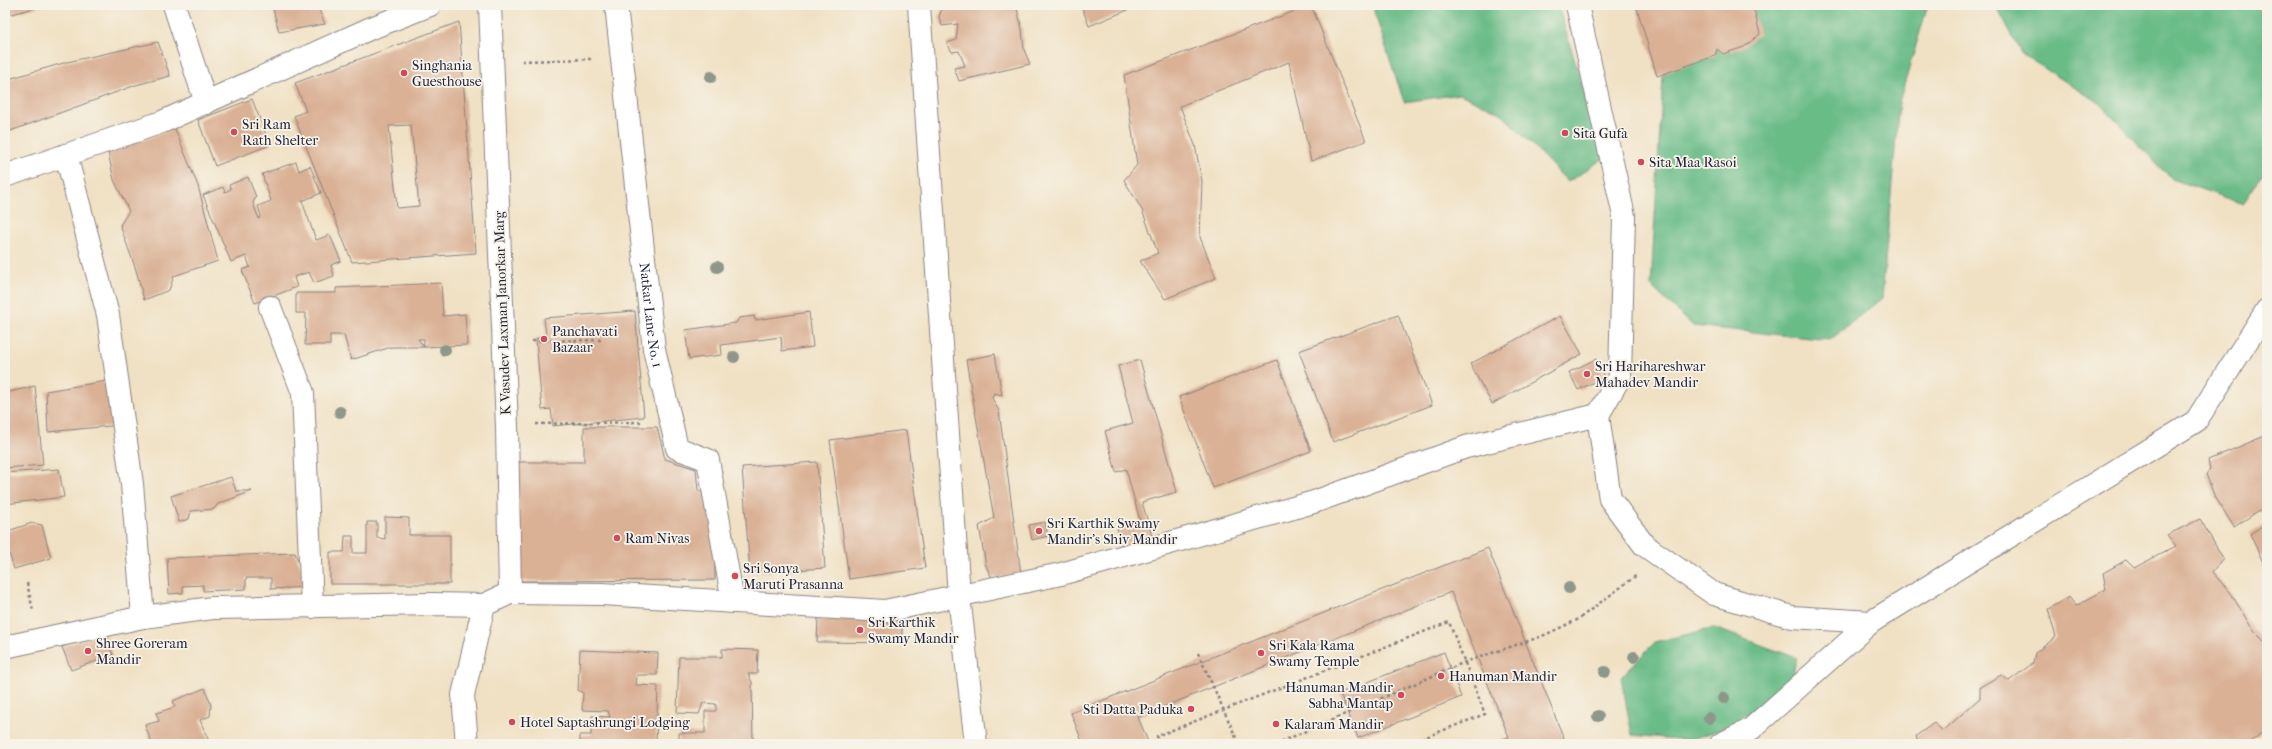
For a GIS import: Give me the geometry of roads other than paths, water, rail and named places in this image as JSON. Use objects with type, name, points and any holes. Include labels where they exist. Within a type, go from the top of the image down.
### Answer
[{"type":"street","points":[[174,5],[206,103]]},
{"type":"street","points":[[5,176],[162,122],[369,29],[430,5]]},
{"type":"street","name":"K Vasudev Laxman Janorkar Marg","points":[[490,5],[504,342],[510,593]]},
{"type":"street","name":"Natkar Lane No. 1","points":[[616,5],[654,349],[677,448],[708,460],[733,602]]},
{"type":"street","points":[[919,5],[960,596],[976,744]]},
{"type":"street","points":[[1577,5],[1624,216],[1620,377],[1598,415],[1610,499],[1644,545],[1714,594],[1792,617],[1871,622]]},
{"type":"street","points":[[66,155],[108,315],[132,484],[143,617]]},
{"type":"street","points":[[270,308],[303,393],[312,607]]},
{"type":"street","points":[[1721,744],[1750,730],[1871,622],[2196,420],[2267,310]]},
{"type":"street","points":[[5,647],[143,617],[213,608],[484,605],[510,593],[602,594],[885,611],[1061,574],[1314,502],[1466,447],[1598,415]]},
{"type":"street","points":[[467,744],[463,695],[484,605]]},
{"type":"place","name":"Singhania Guesthouse","points":[[404,73]]},
{"type":"place","name":"Sri Ram Rath Shelter","points":[[234,132]]},
{"type":"place","name":"Sita Gufa","points":[[1565,133]]},
{"type":"place","name":"Sita Maa Rasoi","points":[[1641,162]]},
{"type":"place","name":"Panchavati Bazaar","points":[[544,339]]},
{"type":"place","name":"Sri Harihareshwar Mahadev Mandir","points":[[1587,374]]},
{"type":"place","name":"Sri Karthik Swamy Mandir's Shiv Mandir","points":[[1039,531]]},
{"type":"place","name":"Ram Nivas","points":[[617,538]]},
{"type":"place","name":"Sri Sonya Maruti Prasanna","points":[[735,576]]},
{"type":"place","name":"Sri Karthik Swamy Mandir","points":[[860,630]]},
{"type":"place","name":"Shree Goreram Mandir","points":[[88,651]]},
{"type":"place","name":"Sri Kala Rama Swamy Temple","points":[[1261,653]]},
{"type":"place","name":"Hanuman Mandir","points":[[1441,676]]},
{"type":"place","name":"Hanuman Mandir Sabha Mantap","points":[[1401,695]]},
{"type":"place","name":"Sti Datta Paduka","points":[[1191,709]]},
{"type":"place","name":"Hotel Saptashrungi Lodging","points":[[512,722]]},
{"type":"place","name":"Kalaram Mandir","points":[[1276,724]]}]
